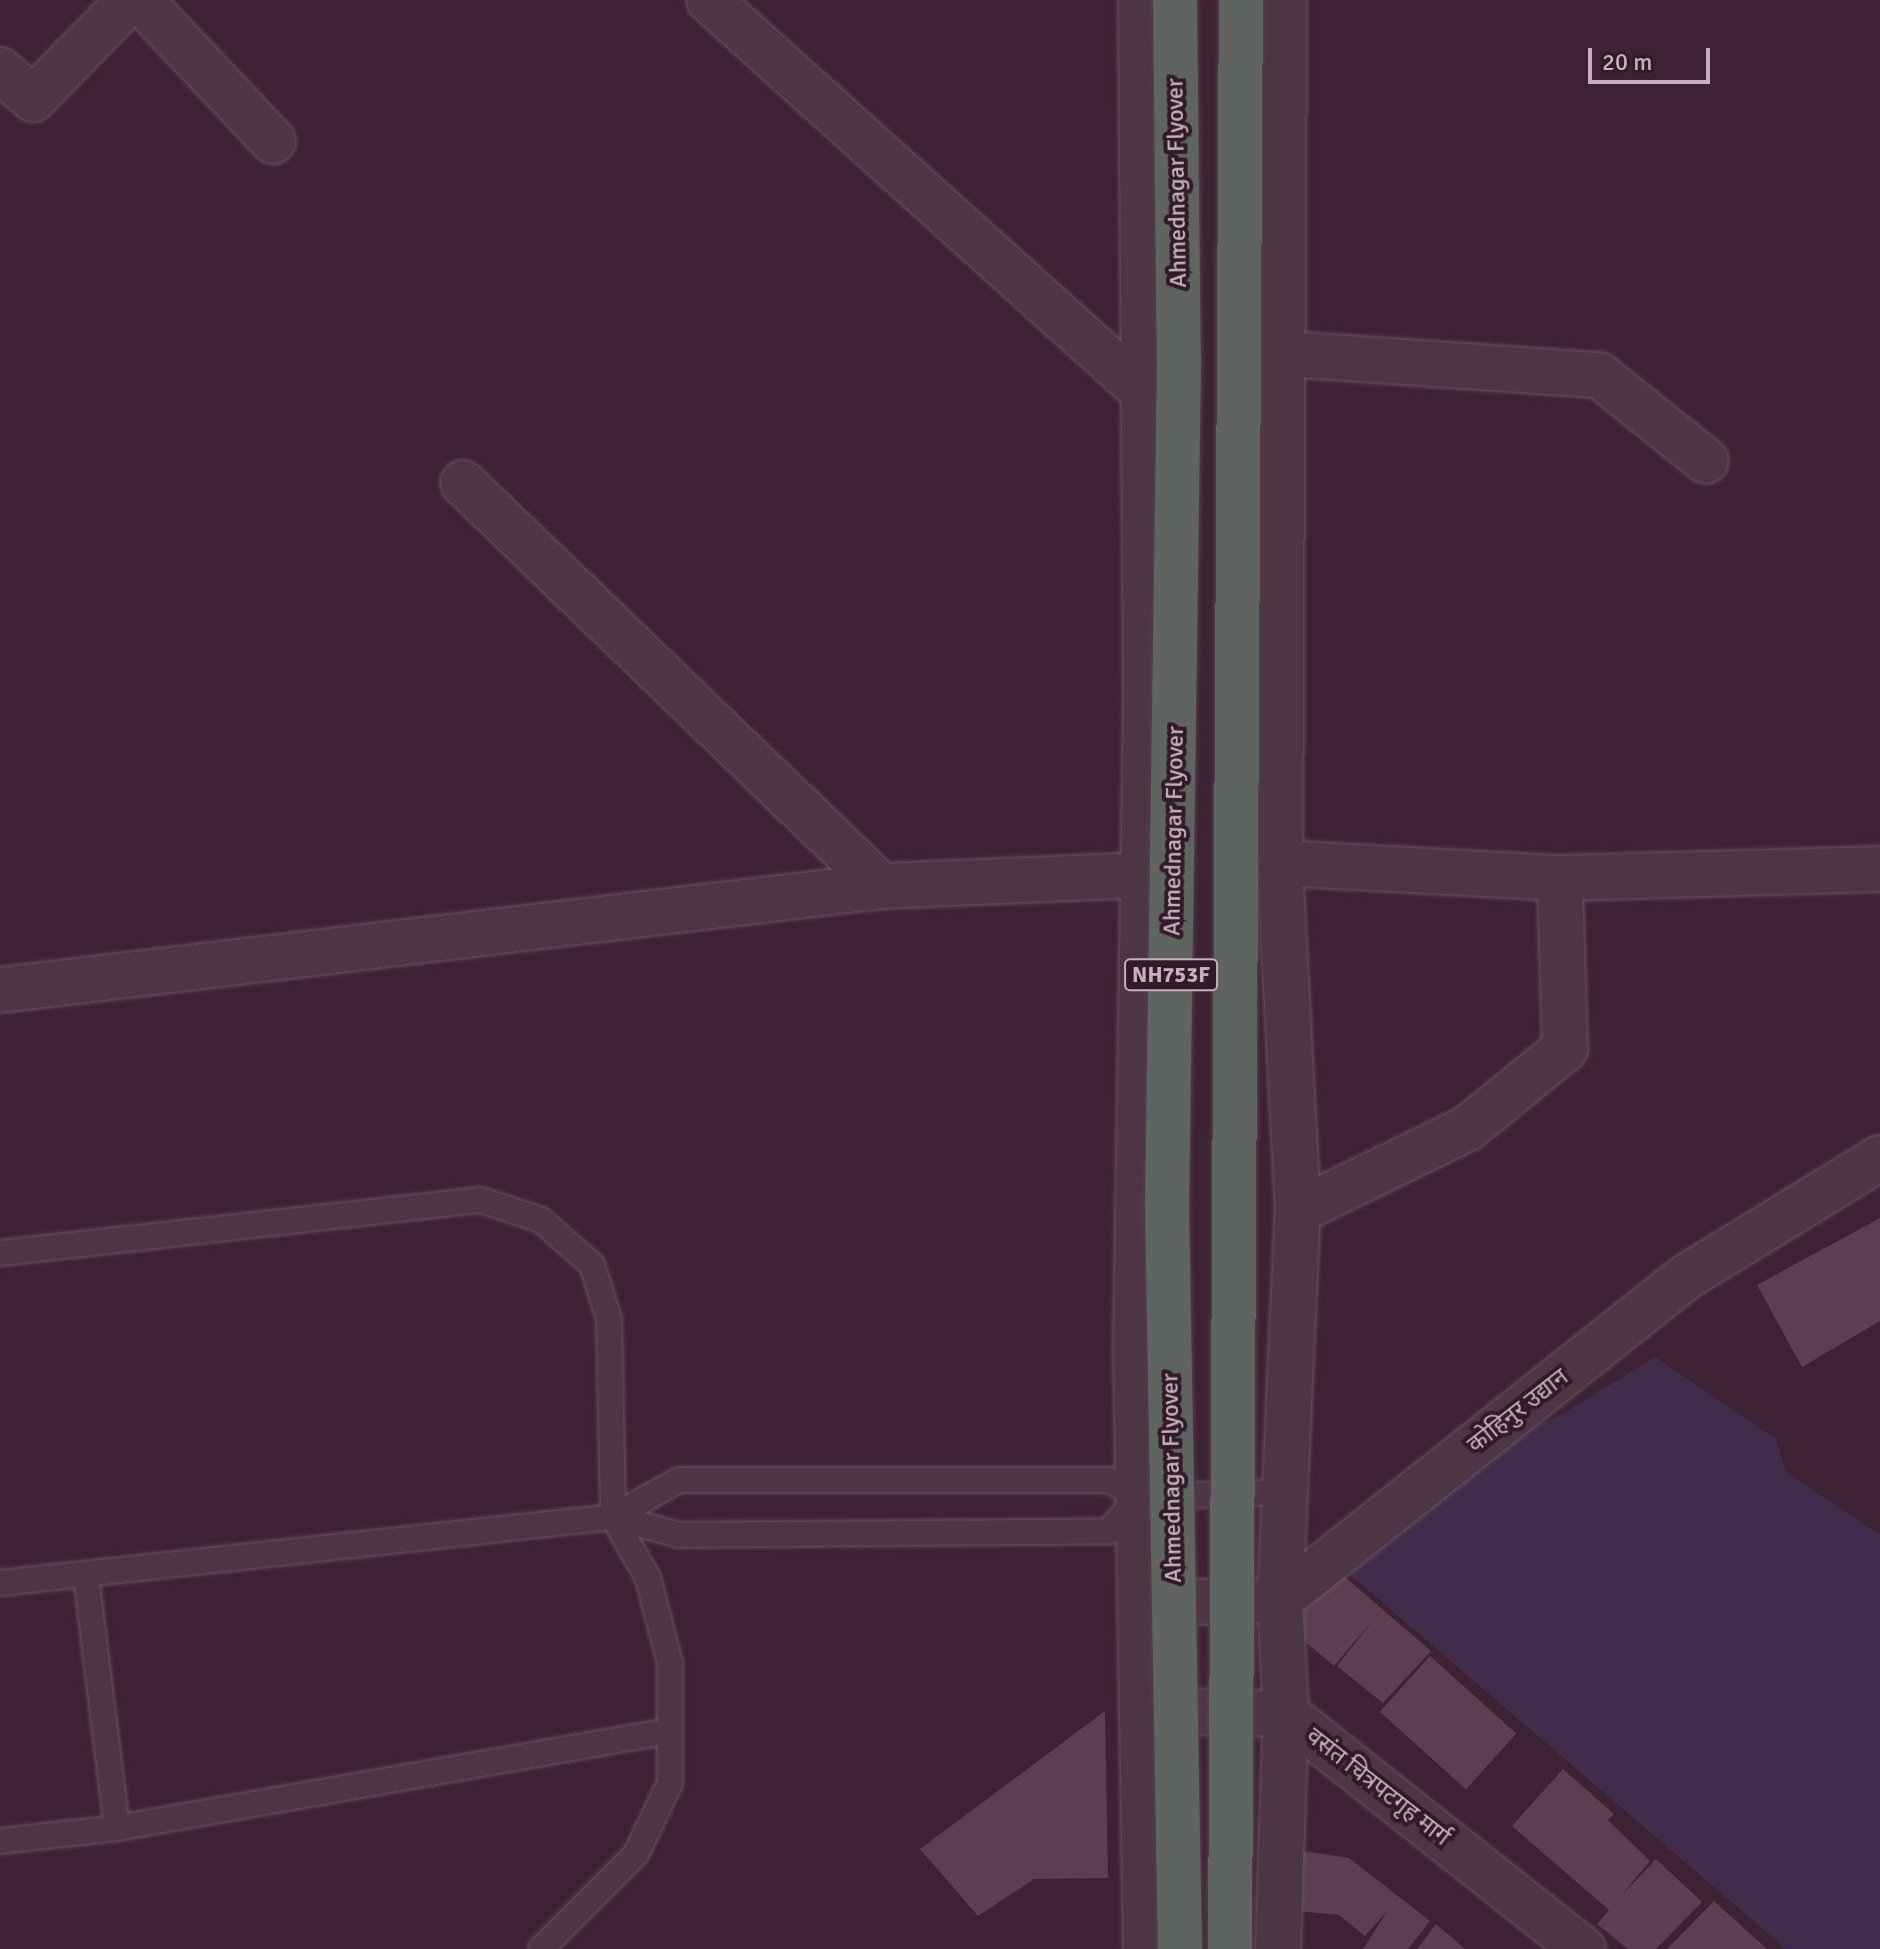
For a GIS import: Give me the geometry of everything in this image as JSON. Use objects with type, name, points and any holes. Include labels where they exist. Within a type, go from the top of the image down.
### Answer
[{"type":"highway","name":"Ahmednagar Flyover","points":[[1175,0],[1179,360],[1167,1206],[1180,1949]]},
{"type":"highway","name":"NH753F","points":[[1230,1949],[1241,0]]},
{"type":"street","points":[[0,70],[33,99],[130,0]]},
{"type":"street","points":[[140,0],[273,141]]},
{"type":"street","points":[[709,0],[1144,392]]},
{"type":"street","points":[[1141,0],[1144,392],[1139,1497],[1146,1949]]},
{"type":"street","points":[[1278,1949],[1286,1714],[1280,1600],[1298,1211],[1280,863],[1287,354],[1284,0]]},
{"type":"street","points":[[1287,354],[1599,375],[1706,461]]},
{"type":"street","points":[[463,483],[881,886]]},
{"type":"street","points":[[1280,863],[1560,878],[1880,869]]},
{"type":"street","points":[[0,990],[881,886],[1143,875]]},
{"type":"street","points":[[1298,1211],[1468,1128],[1565,1049],[1560,878]]},
{"type":"street","name":"कोहिनुर उद्यान","points":[[1280,1600],[1686,1277],[1880,1158]]},
{"type":"street","points":[[1141,1603],[1280,1600]]},
{"type":"street","name":"वसंत चित्रपटगृह मार्ग","points":[[1142,1710],[1286,1714],[1583,1949]]},
{"type":"lane","points":[[0,1253],[481,1200],[541,1220],[592,1265],[609,1319],[613,1517],[648,1578],[670,1663],[670,1783],[636,1854],[541,1949]]},
{"type":"lane","points":[[613,1517],[679,1480],[1109,1480],[1139,1497],[1285,1492]]},
{"type":"lane","points":[[0,1583],[613,1517],[679,1535],[1109,1531],[1139,1497]]},
{"type":"lane","points":[[86,1574],[117,1828]]},
{"type":"lane","points":[[0,1841],[117,1828],[669,1731]]},
{"type":"shaded area","points":[[1655,1357],[1776,1439],[1786,1472],[1880,1535],[1880,1949],[1786,1949],[1340,1566],[1521,1430],[1558,1417]]},
{"type":"building","points":[[1880,1218],[1880,1321],[1802,1367],[1757,1285]]},
{"type":"building","points":[[1332,1566],[1431,1651],[1383,1703],[1337,1666],[1374,1619],[1334,1666],[1285,1625]]},
{"type":"building","points":[[1430,1656],[1516,1734],[1466,1789],[1380,1712]]},
{"type":"building","points":[[1105,1711],[1108,1878],[1034,1879],[978,1916],[920,1849]]},
{"type":"building","points":[[1563,1769],[1614,1814],[1608,1820],[1650,1861],[1620,1897],[1656,1859],[1702,1902],[1656,1949],[1628,1949],[1597,1924],[1609,1910],[1512,1826]]},
{"type":"building","points":[[1284,1848],[1349,1858],[1430,1921],[1408,1949],[1363,1949],[1388,1910],[1365,1936],[1339,1915],[1287,1910]]},
{"type":"building","points":[[1714,1901],[1767,1949],[1667,1949]]},
{"type":"building","points":[[1436,1924],[1465,1949],[1417,1949]]}]
